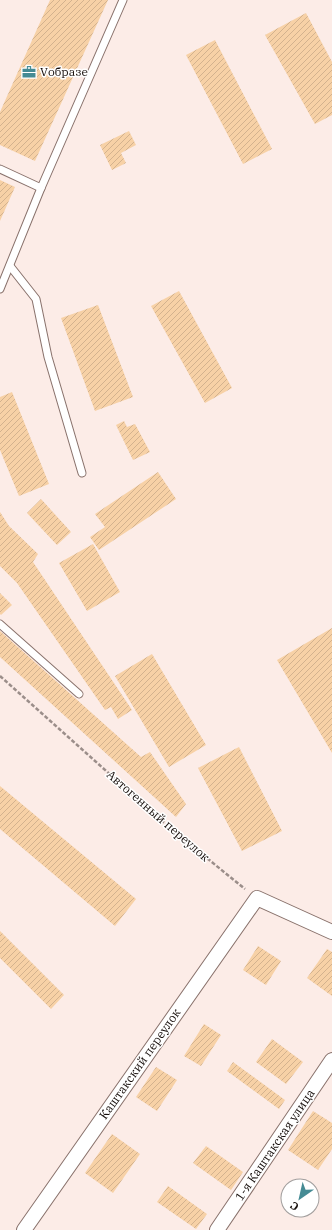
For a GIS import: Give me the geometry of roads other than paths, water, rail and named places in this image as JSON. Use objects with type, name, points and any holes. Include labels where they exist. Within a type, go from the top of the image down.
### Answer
[{"type":"street","name":"Каштакский переулок","points":[[24,1230],[256,898],[332,932]]},
{"type":"street","name":"1-я Каштакская улица","points":[[217,1230],[332,1060]]},
{"type":"lane","points":[[0,289],[41,188],[123,0]]},
{"type":"lane","points":[[0,169],[41,188]]},
{"type":"lane","points":[[10,266],[36,299],[48,357],[82,473]]},
{"type":"lane","points":[[0,624],[79,694]]},
{"type":"place","name":"Vобразе","points":[[29,72]]}]
